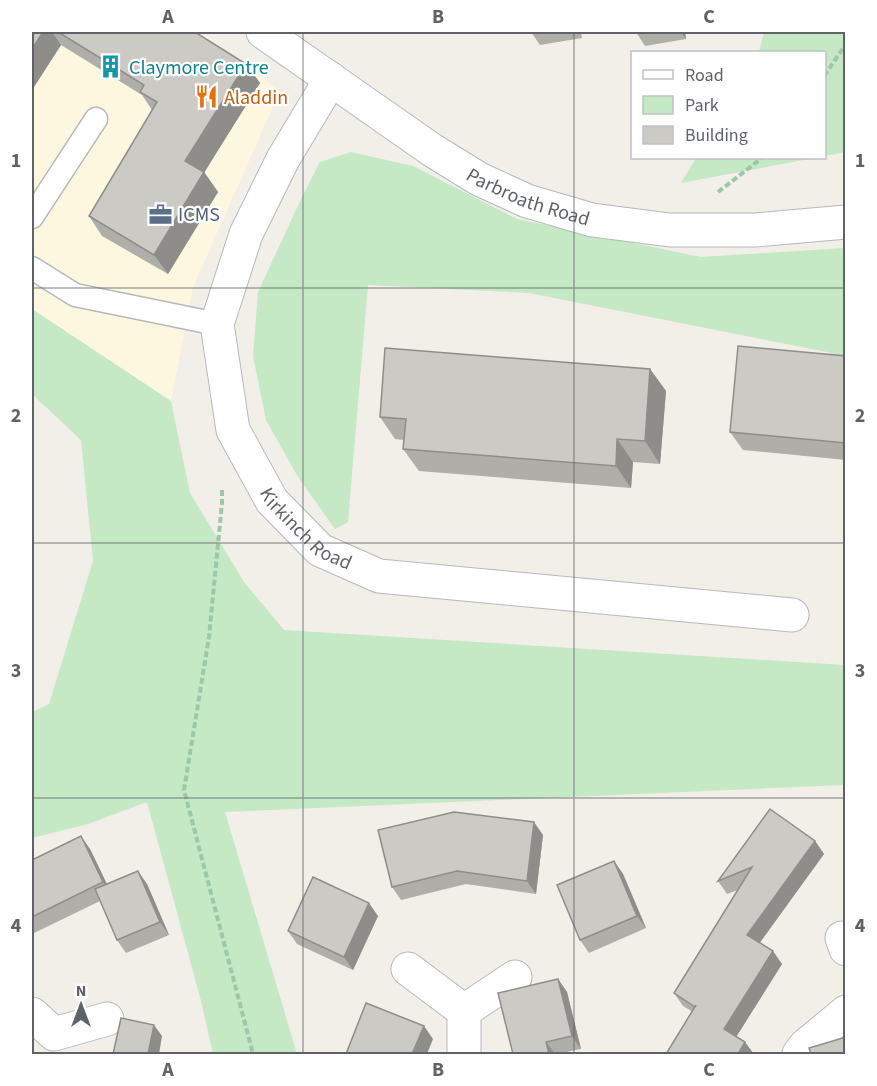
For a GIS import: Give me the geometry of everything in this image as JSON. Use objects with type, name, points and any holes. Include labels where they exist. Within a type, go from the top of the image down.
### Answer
[{"type":"street","name":"Parbroath Road","points":[[263,32],[432,150],[480,179],[527,201],[592,220],[670,230],[755,230],[842,221]]},
{"type":"street","name":"Kirkinch Road","points":[[331,79],[283,159],[246,234],[217,324],[233,430],[272,501],[320,550],[379,576],[792,615]]},
{"type":"street","points":[[408,969],[464,1011]]},
{"type":"street","points":[[464,1011],[515,977]]},
{"type":"street","points":[[464,1011],[464,1054]]},
{"type":"street","points":[[799,1054],[805,1046],[846,1012]]},
{"type":"street","points":[[46,1034],[107,1019]]},
{"type":"lane","points":[[32,216],[96,119]]},
{"type":"lane","points":[[32,268],[75,295],[217,324]]},
{"type":"path","points":[[826,74],[846,44]]},
{"type":"path","points":[[221,479],[222,503],[209,637],[183,790],[253,1054]]},
{"type":"shaded area","points":[[32,32],[200,32],[280,91],[193,287],[171,401],[32,309]]},
{"type":"green space","points":[[764,32],[845,32],[845,152],[826,156],[826,51],[759,51]]},
{"type":"green space","points":[[351,152],[413,166],[517,219],[701,257],[845,248],[845,358],[827,352],[529,293],[368,285],[348,522],[335,529],[298,477],[266,420],[253,356],[258,292],[302,197],[320,162]]},
{"type":"green space","points":[[695,159],[809,159],[681,183]]},
{"type":"green space","points":[[32,309],[171,401],[190,493],[244,582],[284,630],[845,665],[845,785],[225,812],[297,1054],[213,1054],[201,1001],[147,802],[88,824],[32,838],[32,712],[49,704],[93,561],[81,440],[32,394]]},
{"type":"building","points":[[32,32],[43,32],[32,49]]},
{"type":"building","points":[[58,32],[195,32],[246,64],[185,161],[204,172],[154,255],[89,216],[157,102],[140,92],[144,85]]},
{"type":"building","points":[[738,346],[846,356],[846,443],[730,432]]},
{"type":"building","points":[[385,348],[650,369],[645,441],[617,439],[616,466],[403,449],[406,419],[380,417]]},
{"type":"building","points":[[770,809],[815,841],[747,935],[773,951],[724,1029],[745,1042],[738,1054],[666,1054],[695,1007],[674,993],[752,867],[718,881]]},
{"type":"building","points":[[454,812],[534,822],[527,881],[457,871],[392,887],[378,830]]},
{"type":"building","points":[[81,836],[103,882],[32,917],[32,860]]},
{"type":"building","points":[[614,861],[637,916],[580,940],[557,885]]},
{"type":"building","points":[[138,871],[160,922],[117,940],[95,889]]},
{"type":"building","points":[[313,877],[369,903],[344,957],[288,931]]},
{"type":"building","points":[[558,979],[572,1036],[546,1042],[549,1054],[513,1054],[498,993]]},
{"type":"building","points":[[366,1003],[424,1026],[412,1054],[346,1054]]},
{"type":"building","points":[[121,1018],[154,1025],[148,1054],[113,1054]]},
{"type":"building","points":[[846,1037],[846,1054],[811,1054],[809,1048]]},
{"type":"place","name":"Claymore Centre","points":[[111,67]]},
{"type":"place","name":"Aladdin","points":[[206,97]]},
{"type":"place","name":"ICMS","points":[[160,214]]}]
